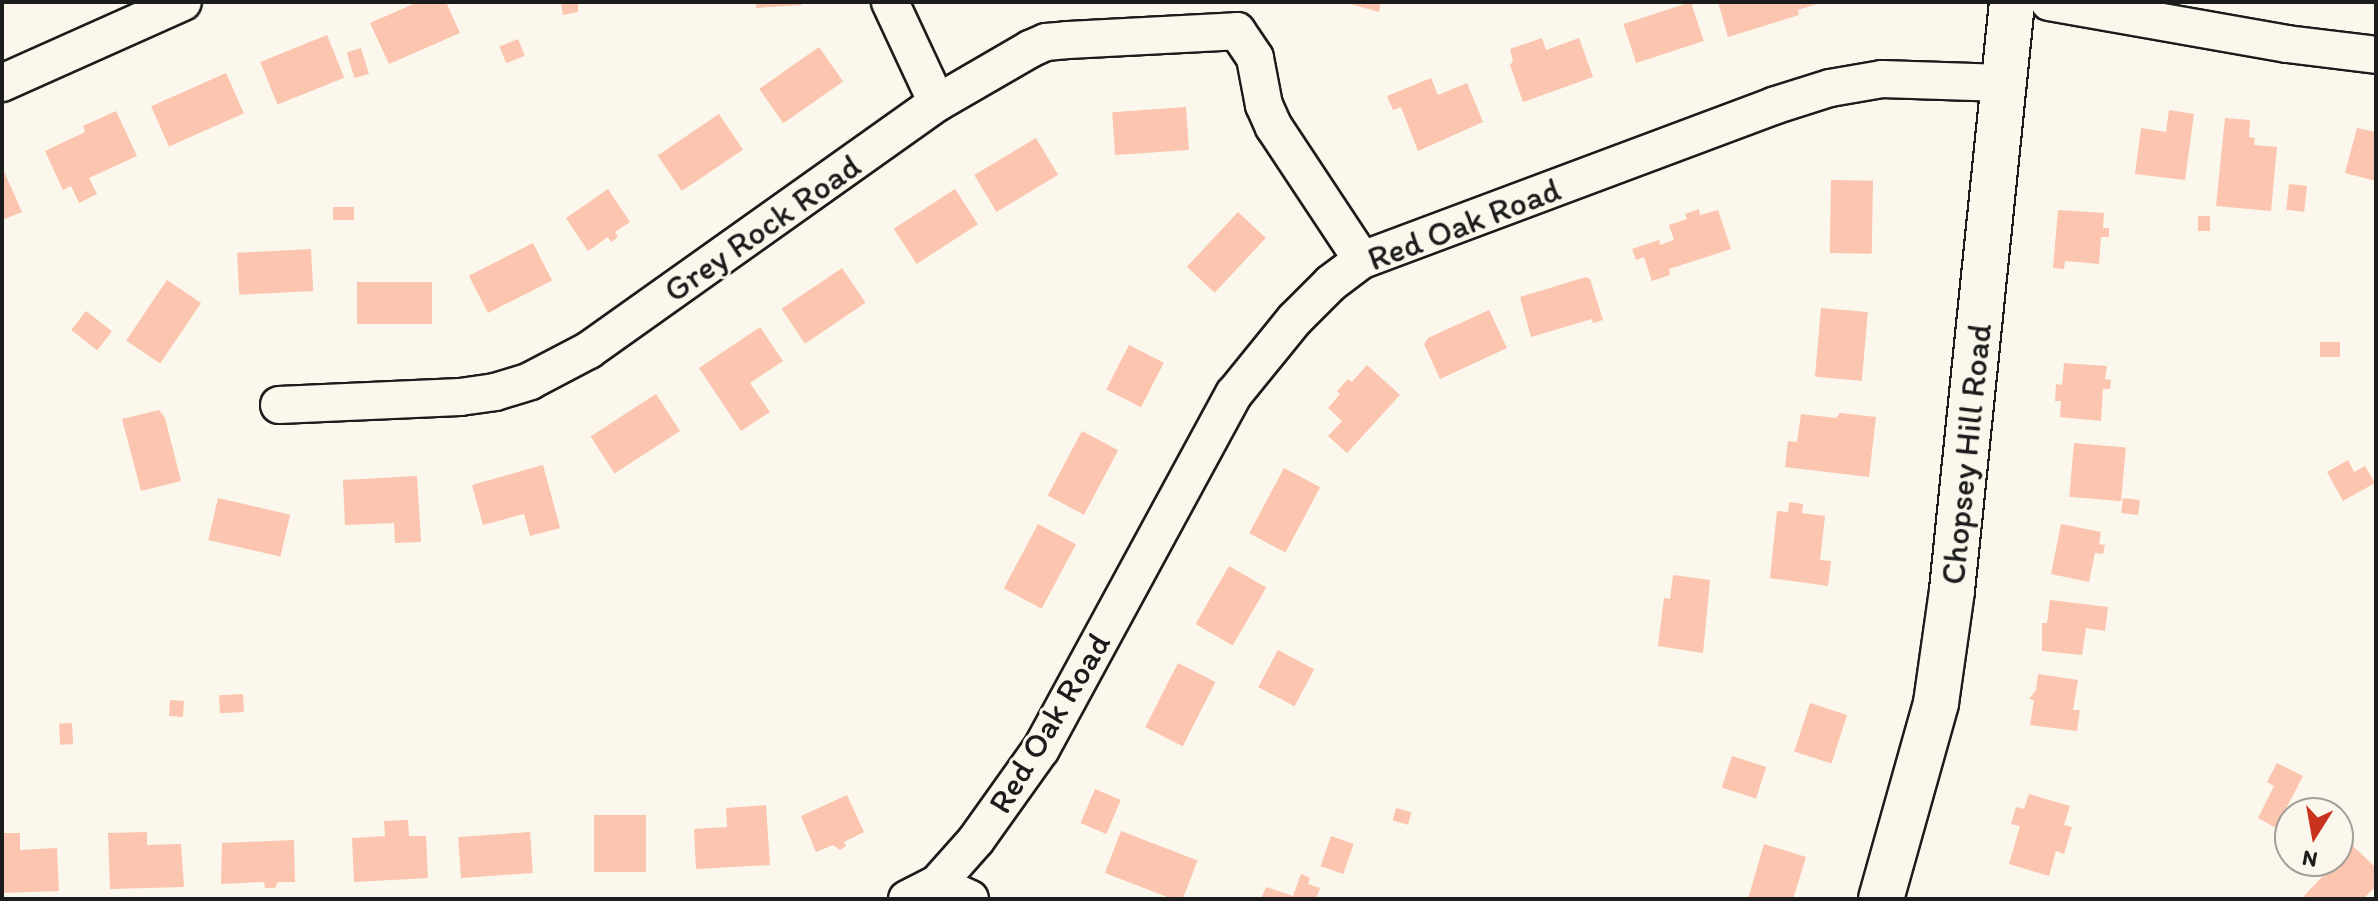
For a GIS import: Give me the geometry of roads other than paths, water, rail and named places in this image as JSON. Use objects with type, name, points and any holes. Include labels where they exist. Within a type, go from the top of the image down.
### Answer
[{"type":"street","points":[[2,83],[183,2]]},
{"type":"street","points":[[890,2],[937,103]]},
{"type":"street","name":"Chopsey Hill Road","points":[[1881,899],[1936,703],[1952,590],[2012,2]]},
{"type":"street","points":[[2049,2],[2287,44],[2376,55]]},
{"type":"street","points":[[1242,17],[1255,58],[1264,105],[1274,127],[1362,260]]},
{"type":"street","name":"Grey Rock Road","points":[[279,405],[460,397],[495,392],[550,373],[602,341],[937,103],[1046,42],[1242,17]]},
{"type":"street","name":"Red Oak Road","points":[[922,891],[1008,799],[1041,749],[1234,394],[1295,319],[1331,283],[1362,260],[1830,88],[1882,79],[2004,83]]},
{"type":"street","points":[[922,891],[970,899]]}]
